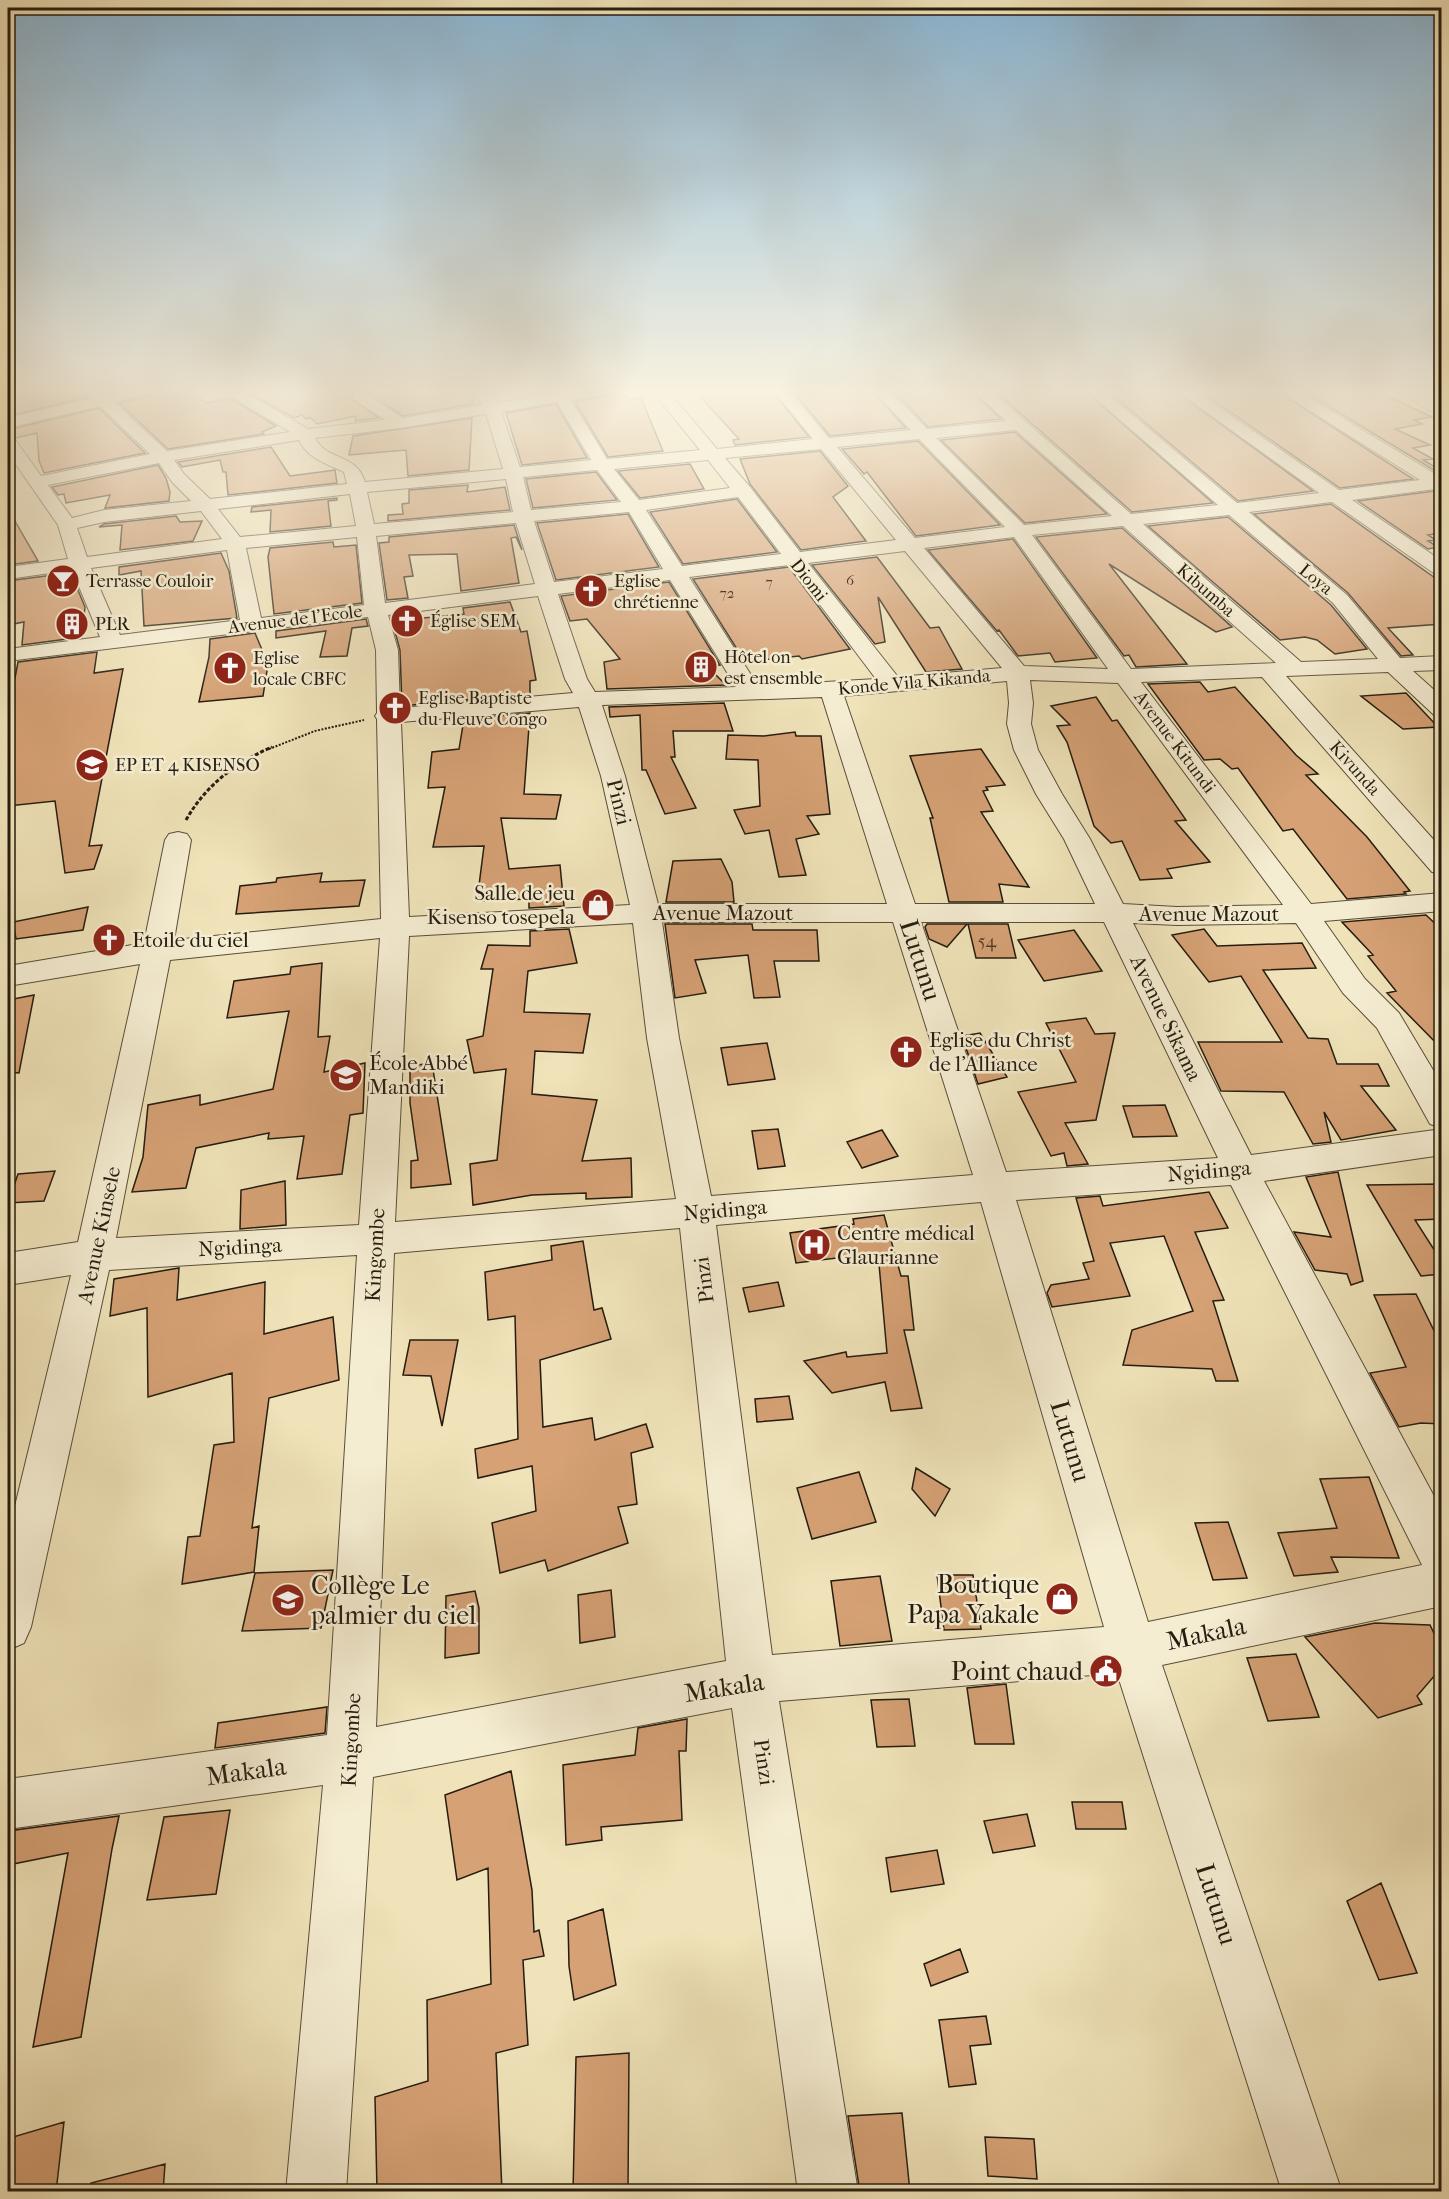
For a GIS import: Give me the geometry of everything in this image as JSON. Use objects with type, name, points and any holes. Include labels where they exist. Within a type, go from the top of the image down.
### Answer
[{"type":"street","points":[[46,494],[67,525],[79,564],[112,641]]},
{"type":"street","points":[[194,494],[205,504],[235,543],[252,624]]},
{"type":"street","points":[[67,525],[104,516],[303,494]]},
{"type":"street","name":"Kingombe","points":[[316,2192],[350,1757],[376,1239],[395,927],[387,716],[387,650],[382,625],[375,609],[366,529],[357,494]]},
{"type":"street","name":"Pinzi","points":[[518,494],[523,516],[549,590],[576,679],[588,699],[613,776],[646,913],[663,1038],[696,1212],[752,1680],[828,2192]]},
{"type":"street","points":[[624,494],[750,691]]},
{"type":"street","points":[[8,573],[235,543],[366,529],[634,506],[725,494]]},
{"type":"street","name":"Diomi","points":[[746,494],[794,560],[892,684]]},
{"type":"street","points":[[867,494],[1018,673]]},
{"type":"street","name":"Avenue Kitundi","points":[[982,494],[1019,531],[1304,914],[1354,986],[1388,1022],[1442,1115]]},
{"type":"street","name":"Kibumba","points":[[1095,494],[1296,669]]},
{"type":"street","name":"Loya","points":[[1215,494],[1340,599],[1394,665],[1442,710]]},
{"type":"street","points":[[1330,494],[1442,570]]},
{"type":"street","name":"Avenue de l'Ecole","points":[[8,655],[1019,531],[1362,494]]},
{"type":"street","name":"Konde Vila Kikanda","points":[[387,716],[588,699],[750,691],[831,690],[1018,673],[1125,676],[1442,663]]},
{"type":"street","name":"Kivunda","points":[[1268,670],[1442,866]]},
{"type":"street","name":"Avenue Sikama","points":[[1018,673],[1021,703],[1019,724],[1026,750],[1048,794],[1077,838],[1241,1170],[1442,1557]]},
{"type":"street","name":"Lutunu","points":[[831,690],[994,1188],[1133,1648],[1312,2192]]},
{"type":"street","name":"Avenue Kinsele","points":[[8,1627],[96,1256],[158,951],[178,840]]},
{"type":"street","name":"Avenue Mazout","points":[[8,976],[158,951],[395,927],[646,913],[1114,913],[1177,916],[1304,914],[1442,902]]},
{"type":"street","name":"Ngidinga","points":[[8,1269],[96,1256],[376,1239],[1241,1170],[1442,1142]]},
{"type":"street","name":"Makala","points":[[8,1804],[350,1757],[752,1680],[1133,1648],[1442,1583]]},
{"type":"path","points":[[178,840],[195,802],[235,767],[283,743],[314,731],[387,716]]},
{"type":"building","points":[[57,494],[170,494],[169,501],[105,508],[110,495],[66,503],[64,494]]},
{"type":"building","points":[[409,494],[506,494],[510,510],[388,521],[388,515],[403,514],[402,504],[409,503]]},
{"type":"building","points":[[530,494],[612,494],[617,500],[533,508]]},
{"type":"building","points":[[636,494],[671,494],[640,498]]},
{"type":"building","points":[[757,494],[838,494],[833,497],[866,541],[801,550]]},
{"type":"building","points":[[884,494],[969,494],[1000,525],[916,536]]},
{"type":"building","points":[[995,494],[1084,494],[1107,514],[1025,523]]},
{"type":"building","points":[[1111,494],[1202,494],[1213,503],[1132,512]]},
{"type":"building","points":[[1229,494],[1293,494],[1238,501]]},
{"type":"building","points":[[1415,494],[1442,494],[1442,533],[1428,535],[1436,540],[1428,541],[1438,547],[1428,549],[1358,501]]},
{"type":"building","points":[[337,498],[337,500],[328,501],[331,526],[270,532],[271,510],[251,512],[252,507]]},
{"type":"building","points":[[737,499],[777,552],[683,564],[650,512]]},
{"type":"building","points":[[1331,504],[1442,583],[1442,624],[1388,628],[1413,655],[1401,656],[1348,593],[1254,514]]},
{"type":"building","points":[[8,509],[38,561],[8,565]]},
{"type":"building","points":[[628,514],[659,567],[556,580],[537,523]]},
{"type":"building","points":[[176,516],[180,522],[202,521],[193,541],[120,550],[122,525],[99,527],[104,524]]},
{"type":"building","points":[[1228,517],[1331,605],[1367,649],[1335,654],[1317,640],[1305,637],[1280,640],[1148,526]]},
{"type":"building","points":[[514,525],[522,550],[516,537],[511,538],[519,583],[461,591],[457,554],[409,555],[413,576],[404,577],[408,598],[387,600],[379,543],[389,542],[389,537]]},
{"type":"building","points":[[1122,528],[1232,627],[1216,632],[1109,564],[1187,664],[1136,667],[1129,655],[1124,656],[1036,537]]},
{"type":"building","points":[[1013,539],[1097,658],[1055,662],[1050,653],[1018,656],[999,630],[997,631],[928,550]]},
{"type":"building","points":[[333,542],[334,547],[356,545],[362,603],[274,614],[268,557],[270,548]]},
{"type":"building","points":[[221,553],[229,571],[237,618],[144,626],[141,571],[119,575],[119,567]]},
{"type":"building","points":[[877,557],[930,628],[939,627],[962,669],[926,672],[878,597],[885,642],[875,644],[812,565]]},
{"type":"building","points":[[789,567],[850,649],[802,659],[799,656],[745,662],[693,579]]},
{"type":"building","points":[[68,573],[69,577],[72,576],[85,607],[82,637],[22,645],[24,622],[8,625],[8,581]]},
{"type":"building","points":[[669,582],[720,665],[707,666],[726,685],[607,689],[604,662],[620,659],[587,619],[570,621],[561,596]]},
{"type":"building","points":[[510,602],[521,632],[527,631],[536,680],[530,681],[530,694],[402,706],[400,650],[391,617],[412,614],[413,619],[464,614],[463,608]]},
{"type":"building","points":[[366,619],[368,626],[352,628],[347,656],[320,657],[326,631],[276,638],[276,631]]},
{"type":"building","points":[[255,633],[268,664],[263,696],[199,702],[209,657],[210,639]]},
{"type":"building","points":[[97,652],[94,673],[123,669],[89,846],[102,845],[94,869],[65,873],[55,801],[8,806],[8,693],[15,678],[18,662]]},
{"type":"building","points":[[1200,682],[1208,692],[1235,687],[1296,755],[1318,774],[1306,775],[1367,837],[1410,891],[1404,892],[1406,894],[1347,899],[1293,829],[1283,831],[1238,768],[1232,769],[1220,759],[1204,760],[1148,684]]},
{"type":"building","points":[[1406,693],[1438,727],[1403,729],[1361,696]]},
{"type":"building","points":[[1096,697],[1112,721],[1117,720],[1186,820],[1175,821],[1210,862],[1167,869],[1172,878],[1140,880],[1122,841],[1111,843],[1094,826],[1067,742],[1057,726],[1070,725],[1051,706]]},
{"type":"building","points":[[724,703],[733,731],[673,731],[675,757],[671,757],[696,808],[665,814],[646,770],[642,770],[640,715],[610,717],[609,707]]},
{"type":"building","points":[[530,713],[524,794],[561,795],[556,819],[501,818],[509,869],[560,865],[564,906],[529,908],[529,899],[477,901],[484,846],[433,847],[445,787],[428,788],[432,752],[459,749],[464,719]]},
{"type":"building","points":[[795,732],[796,736],[821,736],[830,814],[807,816],[819,834],[796,839],[806,875],[779,877],[769,830],[745,834],[734,810],[760,806],[758,760],[726,759],[728,735],[764,736]]},
{"type":"building","points":[[981,749],[1005,785],[986,787],[988,790],[983,791],[993,811],[981,812],[1029,887],[999,884],[1003,902],[949,902],[930,818],[933,818],[910,756]]},
{"type":"building","points":[[721,859],[732,882],[734,902],[666,902],[673,861]]},
{"type":"building","points":[[322,873],[320,882],[365,880],[359,906],[236,914],[240,886],[276,882],[277,878]]},
{"type":"building","points":[[88,907],[83,930],[16,939],[13,922]]},
{"type":"building","points":[[1426,915],[1442,930],[1442,1049],[1387,993],[1396,991],[1368,956],[1373,955],[1342,922]]},
{"type":"building","points":[[665,924],[752,924],[753,930],[817,930],[819,961],[774,961],[780,997],[754,998],[748,955],[695,960],[706,993],[675,998]]},
{"type":"building","points":[[927,924],[967,924],[947,947],[929,939],[925,927]]},
{"type":"building","points":[[968,924],[1008,924],[1016,958],[976,958]]},
{"type":"building","points":[[569,929],[577,963],[528,971],[524,1012],[590,1014],[583,1053],[535,1051],[532,1094],[597,1100],[582,1161],[631,1158],[632,1197],[586,1199],[586,1193],[532,1195],[473,1205],[470,1164],[497,1160],[506,1069],[474,1073],[467,1040],[483,1036],[493,969],[481,969],[488,945],[530,946],[530,931]]},
{"type":"building","points":[[1204,929],[1217,946],[1302,943],[1316,968],[1263,970],[1308,1038],[1328,1039],[1337,1064],[1378,1064],[1389,1086],[1361,1086],[1396,1130],[1341,1140],[1324,1112],[1331,1142],[1313,1144],[1284,1092],[1221,1091],[1198,1042],[1282,1042],[1241,976],[1209,982],[1172,935]]},
{"type":"building","points":[[1074,930],[1102,971],[1044,981],[1018,940]]},
{"type":"building","points":[[322,963],[318,1037],[330,1036],[324,1072],[365,1063],[363,1113],[350,1115],[342,1174],[297,1179],[304,1136],[268,1139],[269,1133],[196,1148],[186,1188],[132,1192],[143,1157],[148,1105],[200,1095],[200,1105],[273,1089],[289,1011],[227,1018],[234,981],[290,974],[291,967]]},
{"type":"building","points":[[34,995],[19,1073],[8,1072],[8,1000]]},
{"type":"building","points":[[1086,1018],[1095,1034],[1115,1033],[1096,1120],[1065,1123],[1088,1164],[1067,1166],[1064,1153],[1051,1156],[1018,1092],[1076,1082],[1046,1023]]},
{"type":"building","points":[[980,1033],[1007,1077],[978,1084],[962,1036]]},
{"type":"building","points":[[767,1043],[775,1079],[728,1085],[721,1048]]},
{"type":"building","points":[[432,1063],[451,1184],[411,1188],[411,1161],[418,1160],[410,1103],[410,1066]]},
{"type":"building","points":[[1165,1105],[1177,1136],[1133,1137],[1123,1106]]},
{"type":"building","points":[[778,1129],[785,1166],[758,1169],[752,1131]]},
{"type":"building","points":[[882,1130],[898,1156],[862,1168],[847,1142]]},
{"type":"building","points":[[55,1171],[44,1201],[8,1203],[18,1174]]},
{"type":"building","points":[[1338,1172],[1363,1281],[1351,1285],[1347,1274],[1315,1270],[1294,1232],[1331,1237],[1306,1177]]},
{"type":"building","points":[[285,1181],[286,1225],[240,1229],[241,1190]]},
{"type":"building","points":[[1442,1184],[1442,1219],[1415,1220],[1442,1262],[1442,1274],[1421,1276],[1367,1185]]},
{"type":"building","points":[[1209,1192],[1228,1228],[1195,1232],[1224,1300],[1213,1301],[1238,1381],[1216,1381],[1212,1369],[1123,1365],[1132,1330],[1193,1311],[1164,1236],[1110,1243],[1130,1296],[1052,1307],[1047,1293],[1051,1285],[1089,1279],[1083,1263],[1094,1261],[1076,1198],[1100,1196],[1103,1206]]},
{"type":"building","points":[[884,1215],[901,1276],[908,1276],[914,1330],[904,1330],[922,1408],[891,1411],[885,1382],[832,1393],[804,1361],[846,1352],[847,1357],[887,1353],[878,1253],[796,1263],[790,1233],[854,1224],[853,1219]]},
{"type":"building","points":[[583,1241],[594,1310],[602,1308],[611,1339],[540,1360],[543,1427],[592,1418],[595,1440],[646,1424],[653,1447],[631,1453],[637,1504],[618,1507],[628,1543],[548,1571],[545,1560],[500,1573],[492,1523],[536,1511],[532,1466],[478,1478],[475,1449],[518,1439],[515,1316],[488,1320],[485,1272],[552,1260],[551,1246]]},
{"type":"building","points":[[179,1268],[177,1300],[265,1282],[264,1334],[333,1317],[339,1380],[269,1398],[252,1528],[259,1526],[254,1572],[182,1584],[188,1537],[200,1536],[214,1445],[234,1442],[232,1373],[148,1397],[147,1308],[110,1316],[114,1279]]},
{"type":"building","points":[[778,1282],[784,1306],[749,1312],[743,1288]]},
{"type":"building","points":[[1416,1294],[1442,1347],[1442,1424],[1421,1423],[1399,1427],[1370,1373],[1406,1367],[1374,1295]]},
{"type":"building","points":[[410,1340],[458,1340],[442,1426],[431,1376],[403,1375]]},
{"type":"building","points":[[789,1396],[793,1419],[757,1422],[755,1399]]},
{"type":"building","points":[[916,1468],[950,1489],[935,1516],[912,1489]]},
{"type":"building","points":[[859,1472],[876,1522],[812,1539],[797,1488]]},
{"type":"building","points":[[1369,1477],[1399,1558],[1331,1557],[1338,1572],[1294,1576],[1278,1533],[1337,1528],[1320,1479]]},
{"type":"building","points":[[1228,1522],[1247,1578],[1213,1580],[1195,1523]]},
{"type":"building","name":"Collège Le palmier du ciel","points":[[333,1570],[321,1628],[242,1631],[255,1573]]},
{"type":"building","points":[[937,1575],[973,1575],[981,1629],[944,1630]]},
{"type":"building","points":[[880,1576],[892,1641],[840,1646],[831,1581]]},
{"type":"building","points":[[611,1590],[615,1637],[580,1643],[578,1595]]},
{"type":"building","points":[[475,1591],[479,1608],[479,1653],[445,1658],[446,1596]]},
{"type":"building","points":[[1375,1623],[1430,1625],[1442,1650],[1442,1667],[1417,1696],[1422,1704],[1378,1718],[1305,1637]]},
{"type":"building","points":[[1296,1654],[1319,1717],[1268,1721],[1247,1658]]},
{"type":"building","points":[[1006,1684],[1014,1744],[975,1744],[967,1688]]},
{"type":"building","points":[[909,1699],[915,1746],[877,1747],[871,1700]]},
{"type":"building","points":[[327,1707],[325,1733],[215,1748],[218,1723]]},
{"type":"building","points":[[687,1719],[686,1751],[679,1751],[682,1820],[601,1827],[602,1840],[566,1845],[563,1765],[635,1755],[638,1728]]},
{"type":"building","points":[[511,1771],[532,1890],[534,1932],[539,1930],[544,1956],[523,1960],[528,2045],[496,2053],[502,2192],[377,2192],[375,2097],[428,2081],[427,2000],[491,1984],[488,1868],[457,1880],[445,1795]]},
{"type":"building","points":[[1072,1802],[1122,1802],[1126,1829],[1076,1829]]},
{"type":"building","points":[[230,1810],[216,1894],[147,1900],[164,1817]]},
{"type":"building","points":[[1027,1814],[1035,1846],[993,1853],[984,1821]]},
{"type":"building","points":[[119,1816],[81,2037],[33,2047],[68,1853],[8,1865],[8,1831]]},
{"type":"building","points":[[937,1850],[944,1884],[891,1892],[886,1858]]},
{"type":"building","points":[[1381,1883],[1417,1973],[1379,1980],[1347,1901]]},
{"type":"building","points":[[603,1909],[616,1985],[574,2000],[569,1966],[568,1921]]},
{"type":"building","points":[[960,1949],[968,1972],[931,1986],[924,1964]]},
{"type":"building","points":[[986,2016],[991,2044],[970,2046],[976,2084],[949,2087],[939,2020]]},
{"type":"building","points":[[629,2053],[628,2192],[573,2192],[576,2057]]},
{"type":"building","points":[[902,2113],[910,2192],[860,2192],[848,2116]]},
{"type":"building","points":[[64,2122],[56,2192],[8,2192],[13,2137]]},
{"type":"building","points":[[985,2137],[1034,2139],[1037,2179],[988,2176]]},
{"type":"building","points":[[165,2164],[163,2192],[92,2192],[91,2183]]},
{"type":"place","name":"Terrasse Couloir","points":[[63,581]]},
{"type":"place","name":"Eglise chrétienne","points":[[591,591]]},
{"type":"place","name":"Église SEM","points":[[407,621]]},
{"type":"place","name":"PLR","points":[[72,624]]},
{"type":"place","name":"Hôtel on est ensemble","points":[[701,667]]},
{"type":"place","name":"Eglise locale CBFC","points":[[230,668]]},
{"type":"place","name":"Eglise Baptiste du Fleuve Congo","points":[[395,708]]},
{"type":"place","name":"EP ET 4 KISENSO","points":[[92,765]]},
{"type":"place","name":"Salle de jeu Kisenso tosepela","points":[[598,905]]},
{"type":"place","name":"Etoile du ciel","points":[[109,940]]},
{"type":"place","name":"Eglise du Christ de l'Alliance","points":[[906,1052]]},
{"type":"place","name":"École Abbé Mandiki","points":[[346,1075]]},
{"type":"place","name":"Centre médical Glaurianne","points":[[814,1245]]},
{"type":"place","name":"Boutique Papa Yakale","points":[[1062,1599]]},
{"type":"place","name":"Collège Le palmier du ciel","points":[[288,1600]]},
{"type":"place","name":"Point chaud","points":[[1106,1671]]}]
